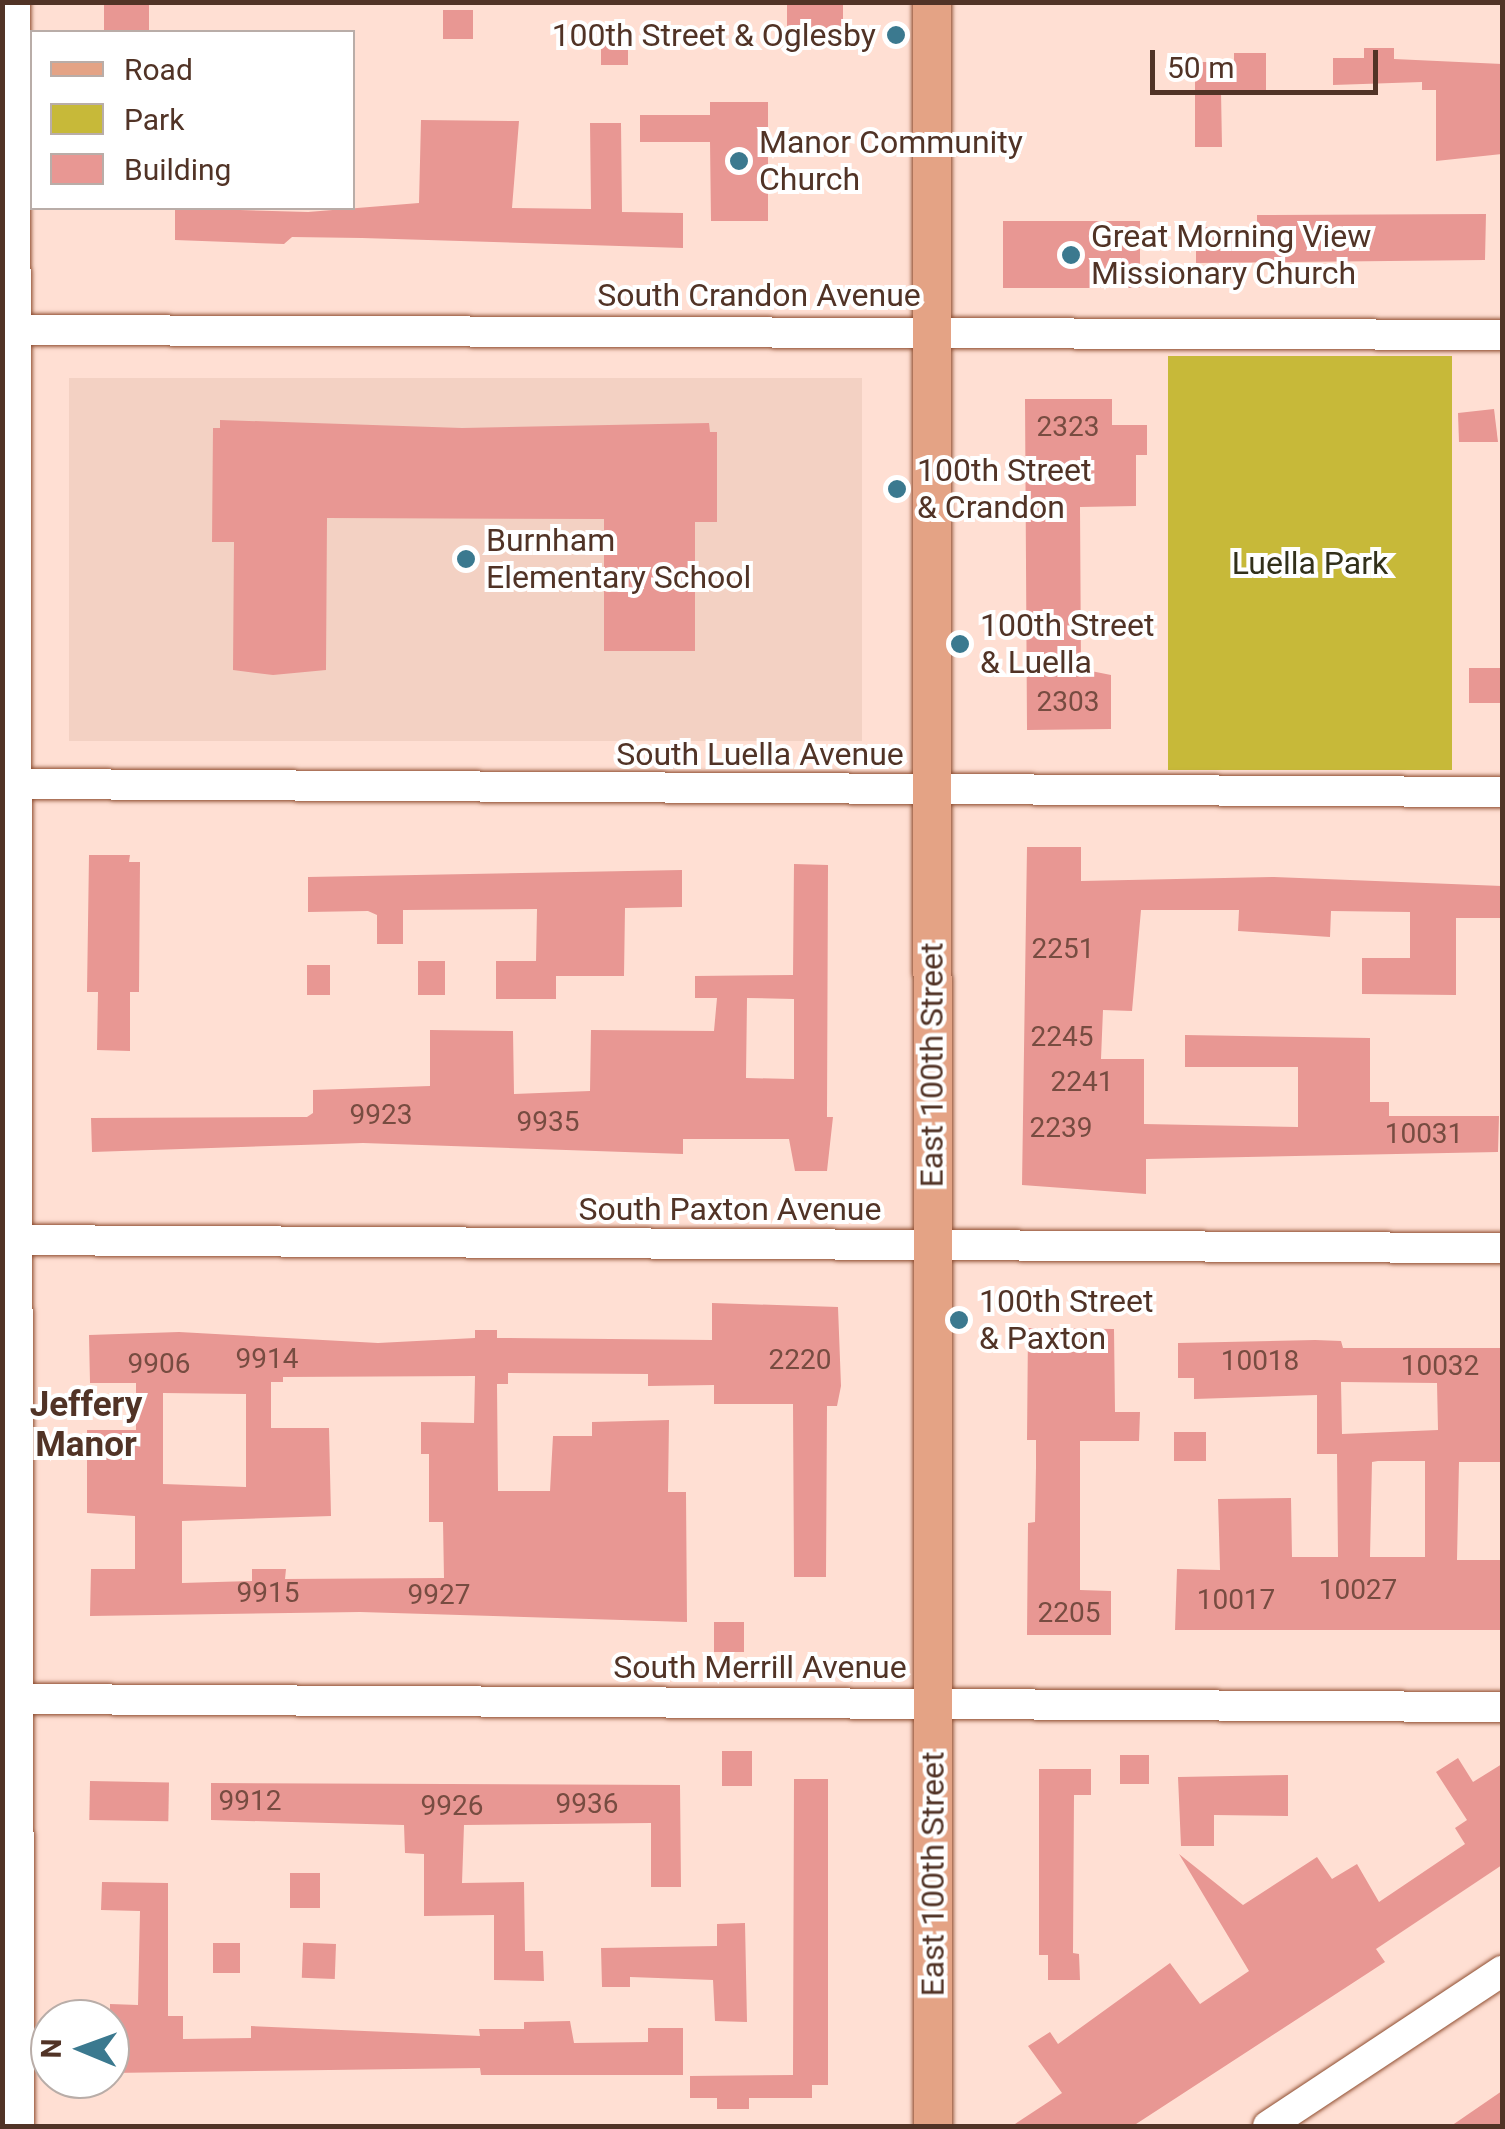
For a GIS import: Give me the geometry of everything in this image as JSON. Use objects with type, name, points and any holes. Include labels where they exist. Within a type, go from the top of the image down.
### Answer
[{"type":"main road","name":"East 100th Street","points":[[932,2],[932,2126]]},
{"type":"street","points":[[15,2],[16,784],[10,1240],[18,1699],[10,1795],[18,2126]]},
{"type":"street","name":"South Crandon Avenue","points":[[16,330],[1502,335]]},
{"type":"street","name":"South Luella Avenue","points":[[16,784],[1502,792]]},
{"type":"street","name":"South Paxton Avenue","points":[[10,1240],[1502,1248]]},
{"type":"street","name":"South Merrill Avenue","points":[[18,1699],[1502,1708]]},
{"type":"street","points":[[1268,2126],[1502,1971]]},
{"type":"shaded area","name":"Burnham Elementary School","points":[[69,378],[862,378],[862,741],[69,741]]},
{"type":"green space","name":"Luella Park","points":[[1168,356],[1452,356],[1452,770],[1168,770]]},
{"type":"building","points":[[104,2],[149,2],[149,30],[104,30]]},
{"type":"building","points":[[787,2],[843,2],[843,28],[787,28]]},
{"type":"building","points":[[443,10],[473,10],[473,39],[443,39]]},
{"type":"building","points":[[601,37],[628,37],[628,65],[601,65]]},
{"type":"building","points":[[1364,48],[1394,48],[1394,59],[1502,64],[1502,154],[1436,161],[1436,90],[1422,90],[1422,82],[1333,85],[1333,58],[1364,58]]},
{"type":"building","points":[[1234,53],[1266,53],[1266,91],[1221,91],[1222,147],[1195,147],[1195,62],[1234,62]]},
{"type":"building","name":"Manor Community Church","points":[[710,102],[768,102],[768,221],[711,221],[710,142],[640,142],[640,115],[710,115]]},
{"type":"building","points":[[421,120],[519,121],[512,208],[591,209],[590,123],[621,123],[622,212],[683,213],[683,248],[362,238],[292,237],[284,244],[175,240],[175,210],[308,212],[419,203]]},
{"type":"building","points":[[1486,214],[1485,260],[1196,263],[1196,227],[1257,228],[1257,215]]},
{"type":"building","name":"Great Morning View Missionary Church","points":[[1003,221],[1140,221],[1140,288],[1003,288]]},
{"type":"building","points":[[1025,399],[1112,399],[1112,425],[1147,425],[1147,455],[1136,455],[1136,506],[1080,507],[1081,669],[1111,675],[1111,729],[1027,730]]},
{"type":"building","points":[[1494,409],[1498,442],[1459,442],[1458,413]]},
{"type":"building","points":[[220,420],[462,428],[709,423],[710,432],[717,432],[717,522],[695,522],[695,651],[604,651],[604,519],[327,518],[326,670],[273,675],[233,670],[234,542],[212,542],[213,428],[220,428]]},
{"type":"building","points":[[1469,668],[1502,668],[1502,703],[1469,703]]},
{"type":"building","points":[[1027,847],[1081,847],[1081,881],[1274,877],[1502,886],[1502,918],[1456,918],[1456,995],[1362,994],[1362,958],[1410,958],[1410,912],[1331,911],[1330,937],[1238,931],[1239,910],[1141,910],[1132,1011],[1103,1010],[1101,1059],[1144,1059],[1144,1124],[1298,1127],[1298,1067],[1185,1067],[1185,1035],[1370,1038],[1370,1102],[1389,1102],[1389,1116],[1499,1116],[1498,1152],[1146,1159],[1146,1194],[1022,1185]]},
{"type":"building","points":[[89,855],[130,855],[129,862],[140,862],[139,992],[130,992],[130,1051],[97,1050],[98,992],[87,992]]},
{"type":"building","points":[[794,864],[828,865],[827,1117],[833,1117],[827,1171],[795,1171],[789,1139],[683,1139],[683,1154],[363,1143],[92,1152],[91,1118],[307,1117],[313,1113],[313,1090],[430,1086],[430,1030],[513,1031],[514,1094],[590,1091],[591,1030],[714,1031],[717,998],[695,998],[695,976],[793,975]],"holes":[[[747,998],[794,999],[794,1079],[746,1078]]]},
{"type":"building","points":[[682,870],[682,907],[625,908],[624,976],[556,976],[556,999],[496,999],[496,961],[536,961],[537,909],[403,910],[403,944],[377,944],[377,915],[368,911],[308,912],[308,877]]},
{"type":"building","points":[[418,961],[445,961],[445,995],[418,995]]},
{"type":"building","points":[[307,965],[330,965],[330,995],[307,995]]},
{"type":"building","points":[[712,1303],[838,1307],[841,1386],[837,1406],[827,1406],[826,1577],[794,1577],[793,1404],[714,1404],[714,1385],[648,1386],[648,1374],[508,1373],[508,1384],[497,1384],[498,1491],[550,1491],[553,1436],[592,1436],[592,1422],[669,1420],[668,1492],[686,1492],[687,1622],[360,1612],[90,1616],[91,1569],[135,1569],[135,1516],[87,1513],[87,1430],[136,1430],[136,1383],[90,1383],[89,1335],[179,1332],[378,1343],[475,1338],[475,1330],[497,1330],[497,1338],[712,1340]],"holes":[[[475,1376],[474,1423],[421,1422],[421,1454],[429,1454],[429,1522],[443,1522],[444,1578],[285,1579],[286,1569],[252,1569],[252,1581],[182,1583],[182,1521],[331,1516],[329,1428],[271,1428],[271,1382],[283,1382],[283,1377]],[[163,1393],[246,1394],[246,1487],[163,1484]]]},
{"type":"building","points":[[1028,1328],[1114,1329],[1115,1412],[1140,1412],[1139,1441],[1080,1441],[1080,1590],[1111,1591],[1111,1635],[1027,1635],[1028,1523],[1035,1522],[1036,1467],[1036,1440],[1027,1440]]},
{"type":"building","points":[[1315,1340],[1341,1341],[1343,1348],[1502,1348],[1502,1462],[1459,1462],[1457,1560],[1501,1560],[1501,1630],[1175,1630],[1177,1569],[1220,1570],[1218,1499],[1291,1498],[1292,1557],[1338,1557],[1337,1454],[1317,1454],[1317,1395],[1194,1399],[1194,1378],[1178,1378],[1178,1343]],"holes":[[[1341,1382],[1437,1383],[1438,1430],[1342,1434]],[[1425,1461],[1425,1557],[1370,1557],[1372,1462]]]},
{"type":"building","points":[[1174,1432],[1206,1432],[1206,1461],[1174,1461]]},
{"type":"building","points":[[714,1622],[744,1622],[744,1652],[714,1652]]},
{"type":"building","points":[[722,1751],[752,1751],[752,1786],[722,1786]]},
{"type":"building","points":[[1120,1755],[1149,1755],[1149,1784],[1120,1784]]},
{"type":"building","points":[[1458,1758],[1473,1782],[1502,1764],[1502,1865],[1376,1949],[1385,1962],[1133,2126],[1012,2126],[1062,2093],[1028,2046],[1050,2032],[1058,2044],[1170,1963],[1200,2004],[1249,1971],[1179,1854],[1243,1905],[1317,1857],[1332,1879],[1357,1864],[1379,1902],[1465,1844],[1455,1828],[1467,1820],[1436,1772]]},
{"type":"building","points":[[1039,1769],[1091,1769],[1091,1795],[1074,1795],[1073,1953],[1079,1954],[1080,1980],[1048,1980],[1048,1955],[1039,1955]]},
{"type":"building","points":[[1288,1775],[1288,1816],[1214,1815],[1214,1846],[1181,1846],[1178,1777]]},
{"type":"building","points":[[794,1779],[828,1779],[828,2085],[812,2085],[812,2098],[749,2098],[749,2109],[717,2109],[717,2098],[690,2098],[690,2076],[793,2075]]},
{"type":"building","points":[[90,1781],[169,1782],[168,1821],[89,1820]]},
{"type":"building","points":[[211,1783],[680,1785],[681,1887],[651,1887],[651,1823],[464,1825],[462,1883],[524,1882],[525,1951],[543,1951],[544,1981],[494,1980],[494,1915],[424,1916],[424,1854],[405,1853],[404,1825],[211,1820]]},
{"type":"building","points":[[290,1873],[320,1873],[320,1908],[290,1908]]},
{"type":"building","points":[[102,1882],[168,1883],[168,2016],[183,2016],[183,2039],[251,2038],[251,2026],[480,2036],[479,2029],[524,2029],[524,2022],[570,2021],[574,2043],[648,2042],[648,2028],[683,2028],[683,2075],[481,2075],[480,2068],[130,2073],[130,2005],[138,2005],[140,1911],[101,1910]]},
{"type":"building","points":[[745,1923],[747,2022],[715,2021],[713,1980],[630,1977],[630,1987],[602,1987],[601,1948],[717,1946],[717,1924]]},
{"type":"building","points":[[213,1943],[240,1943],[240,1973],[213,1973]]},
{"type":"building","points":[[303,1943],[336,1944],[335,1979],[302,1978]]},
{"type":"building","points":[[1502,2091],[1502,2126],[1451,2126]]},
{"type":"place","name":"100th Street & Oglesby","points":[[896,35]]},
{"type":"place","name":"Manor Community Church","points":[[739,161]]},
{"type":"place","name":"Great Morning View Missionary Church","points":[[1071,255]]},
{"type":"place","name":"100th Street & Crandon","points":[[897,489]]},
{"type":"place","name":"Burnham Elementary School","points":[[466,559]]},
{"type":"place","name":"100th Street & Luella","points":[[960,644]]},
{"type":"place","name":"100th Street & Paxton","points":[[959,1320]]},
{"type":"district","name":"Jeffery Manor","points":[[86,1425]]}]
